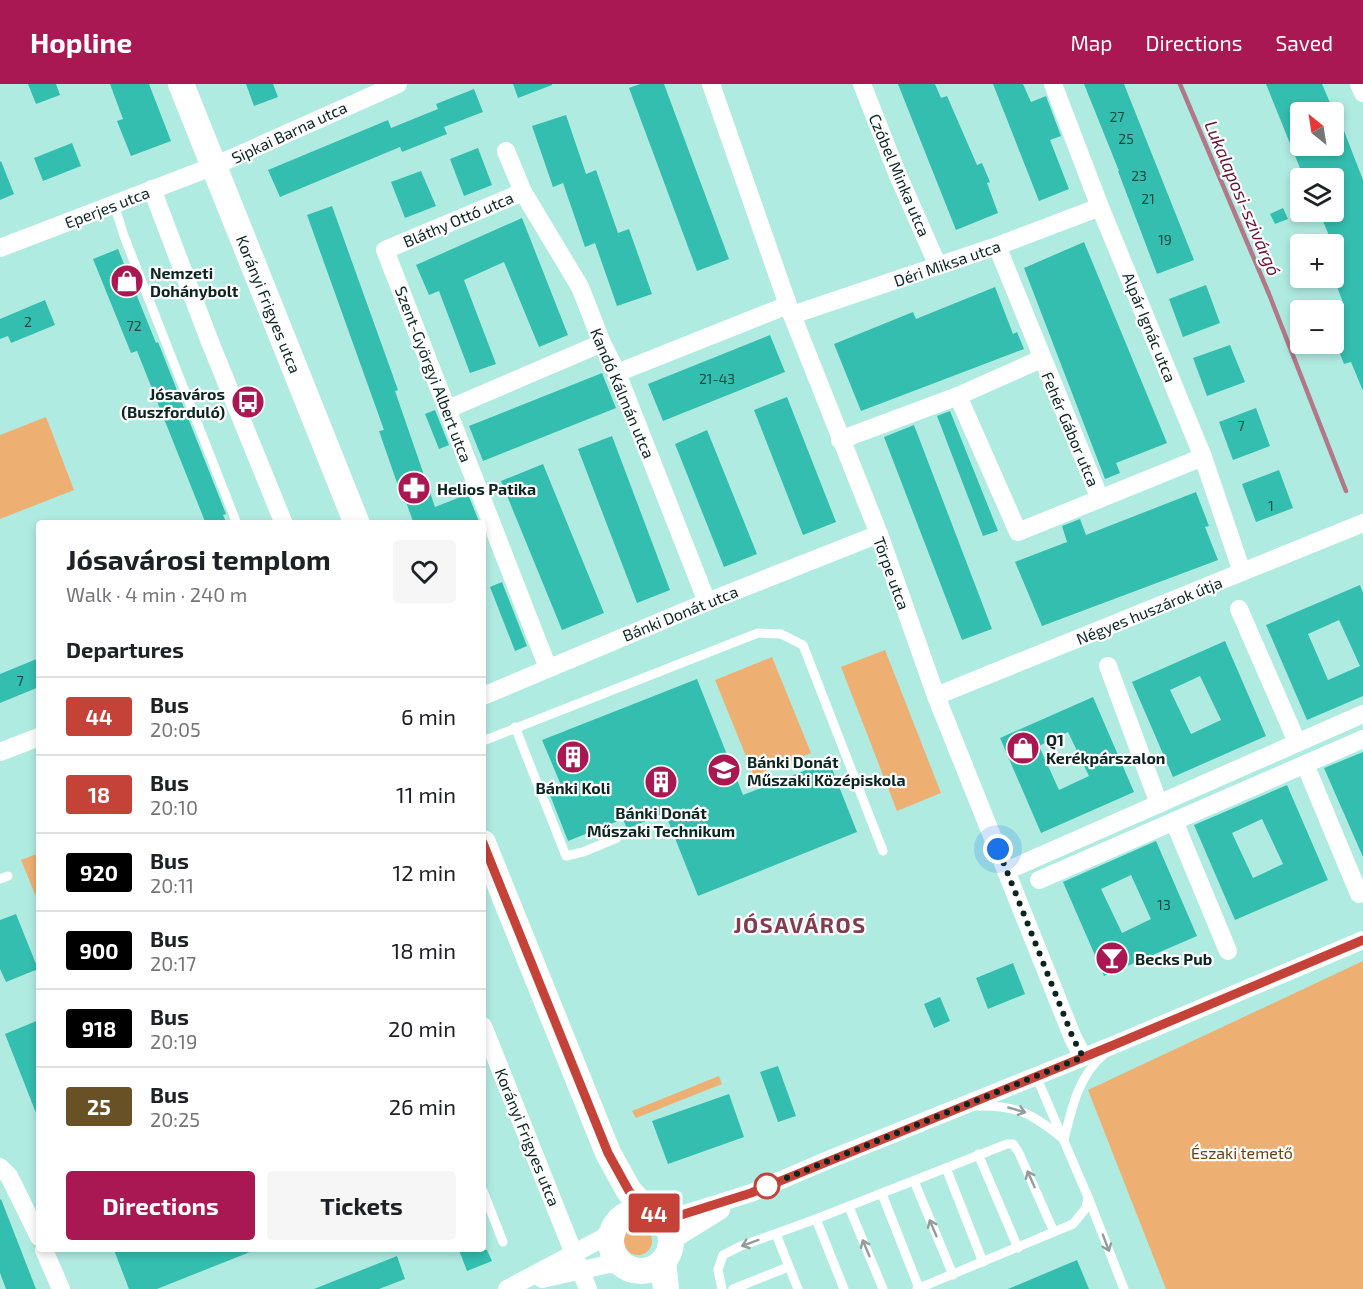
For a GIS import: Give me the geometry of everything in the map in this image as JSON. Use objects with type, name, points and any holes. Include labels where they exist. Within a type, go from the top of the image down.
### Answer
[{"type":"street","name":"Korányi Frigyes utca","points":[[181,84],[355,520]]},
{"type":"street","name":"Sipkai Barna utca","points":[[214,166],[367,90],[398,84]]},
{"type":"street","name":"Törpe utca","points":[[711,84],[790,310],[879,534],[936,696],[1073,1038],[1083,1057]]},
{"type":"street","name":"Czóbel Minka utca","points":[[862,84],[897,173],[938,266]]},
{"type":"street","name":"Alpár Ignác utca","points":[[1053,84],[1100,207],[1203,457],[1242,572]]},
{"type":"street","points":[[1359,84],[1363,93]]},
{"type":"street","name":"Bláthy Ottó utca","points":[[385,250],[523,192],[506,151]]},
{"type":"street","name":"Eperjes utca","points":[[0,248],[214,166]]},
{"type":"street","points":[[152,189],[210,342],[282,520]]},
{"type":"street","name":"Kandó Kálmán utca","points":[[523,192],[580,287],[602,343],[617,373],[707,602]]},
{"type":"street","name":"Déri Miksa utca","points":[[617,373],[790,310],[997,246],[1100,207]]},
{"type":"street","name":"Fehér Gábor utca","points":[[997,246],[1041,359],[1100,499]]},
{"type":"street","name":"Szent-Györgyi Albert utca","points":[[385,250],[548,668]]},
{"type":"street","points":[[448,409],[602,343]]},
{"type":"street","name":"Fehér Gábor utca","points":[[840,440],[958,396],[1041,359]]},
{"type":"street","name":"Fehér Gábor utca","points":[[958,396],[1018,532],[1203,457]]},
{"type":"street","name":"Négyes huszárok útja","points":[[936,696],[1363,523]]},
{"type":"street","name":"Bánki Donát utca","points":[[486,695],[707,602],[879,534]]},
{"type":"street","points":[[1239,609],[1297,742]]},
{"type":"street","points":[[1108,666],[1160,804]]},
{"type":"street","points":[[1006,871],[1363,714]]},
{"type":"street","points":[[0,752],[36,737]]},
{"type":"street","points":[[1039,880],[1363,739]]},
{"type":"street","points":[[1305,764],[1359,894]]},
{"type":"street","points":[[1174,821],[1228,951]]},
{"type":"street","points":[[486,850],[608,1153],[629,1191],[668,1227],[666,1289]]},
{"type":"street","points":[[513,1286],[577,1262],[603,1238],[621,1217],[628,1213],[638,1210],[654,1214],[681,1215],[751,1193],[1116,1044],[1363,939]]},
{"type":"street","name":"Korányi Frigyes utca","points":[[486,1033],[588,1289]]},
{"type":"street","points":[[608,1153],[615,1224],[611,1232],[611,1246],[613,1253],[635,1275]]},
{"type":"street","points":[[0,1167],[9,1176],[36,1232]]},
{"type":"street","points":[[577,1262],[609,1264],[635,1275],[651,1269],[688,1229],[751,1193]]},
{"type":"street","points":[[45,1252],[61,1289]]},
{"type":"lane","points":[[114,204],[124,236],[235,520]]},
{"type":"lane","points":[[486,740],[758,633],[782,634],[803,645],[883,851]]},
{"type":"lane","points":[[516,727],[566,856],[583,852],[617,838]]},
{"type":"lane","points":[[1064,1140],[1074,1098],[1082,1080],[1093,1064],[1116,1044]]},
{"type":"lane","points":[[1036,1076],[1088,1197],[1124,1289]]},
{"type":"lane","points":[[961,1107],[1001,1106],[1026,1112],[1064,1140]]},
{"type":"lane","points":[[722,1289],[718,1270],[723,1255],[1007,1144],[1013,1144],[1019,1153],[1054,1232]]},
{"type":"lane","points":[[978,1154],[1018,1248]]},
{"type":"lane","points":[[946,1168],[983,1262]]},
{"type":"lane","points":[[914,1181],[953,1275]]},
{"type":"lane","points":[[882,1194],[918,1288],[1073,1224],[1086,1208],[1088,1197]]},
{"type":"lane","points":[[486,1199],[503,1242]]},
{"type":"lane","points":[[849,1207],[884,1289]]},
{"type":"lane","points":[[816,1219],[844,1289]]},
{"type":"lane","points":[[776,1234],[798,1289]]},
{"type":"lane","points":[[733,1289],[788,1267]]},
{"type":"green space","points":[[46,417],[74,490],[0,519],[0,435]]},
{"type":"green space","points":[[885,650],[941,793],[897,811],[841,667]]},
{"type":"green space","points":[[772,657],[811,753],[754,776],[715,680]]},
{"type":"green space","points":[[36,854],[36,897],[21,860]]},
{"type":"green space","name":"Északi temető","points":[[1363,961],[1363,1289],[1166,1289],[1088,1090]]},
{"type":"green space","points":[[719,1076],[722,1084],[636,1118],[632,1111]]},
{"type":"green space","points":[[638,1227],[648,1231],[652,1241],[648,1251],[638,1255],[628,1251],[624,1241],[628,1231]]},
{"type":"building","points":[[28,84],[56,84],[60,95],[36,104]]},
{"type":"building","points":[[110,84],[149,84],[171,141],[131,156],[117,121],[123,119]]},
{"type":"building","points":[[246,84],[273,84],[278,97],[254,106]]},
{"type":"building","points":[[513,84],[552,84],[552,85],[518,98]]},
{"type":"building","points":[[640,84],[664,84],[729,259],[697,271],[629,88]]},
{"type":"building","points":[[898,84],[935,84],[941,98],[947,96],[977,165],[982,163],[990,182],[987,183],[998,213],[956,230]]},
{"type":"building","points":[[993,84],[1023,84],[1031,102],[1046,96],[1061,136],[1050,140],[1069,189],[1039,201]]},
{"type":"building","points":[[1084,84],[1124,84],[1194,260],[1157,274]]},
{"type":"building","points":[[1266,84],[1322,84],[1330,102],[1290,102],[1290,143]]},
{"type":"building","points":[[474,89],[483,112],[444,127],[447,134],[402,152],[400,147],[280,197],[268,170],[388,120],[391,128],[438,109],[436,104]]},
{"type":"building","points":[[566,115],[586,174],[596,170],[618,233],[629,229],[652,294],[617,306],[595,243],[585,247],[563,183],[553,187],[532,126]]},
{"type":"building","points":[[1344,131],[1363,180],[1363,391],[1351,362],[1344,364],[1340,354],[1344,354],[1344,300],[1337,288],[1344,288],[1344,234],[1328,234],[1323,222],[1344,222],[1344,168],[1300,168],[1295,156],[1344,156]]},
{"type":"building","points":[[72,143],[81,166],[43,181],[34,158]]},
{"type":"building","points":[[478,148],[492,185],[464,196],[450,159]]},
{"type":"building","points":[[0,162],[14,194],[0,200]]},
{"type":"building","points":[[421,171],[436,206],[405,218],[391,182]]},
{"type":"building","points":[[332,206],[398,390],[395,391],[435,507],[468,494],[478,520],[413,520],[406,502],[404,503],[379,431],[384,430],[307,215]]},
{"type":"building","points":[[1283,208],[1288,219],[1275,224],[1270,214]]},
{"type":"building","points":[[522,218],[568,335],[539,347],[504,262],[464,280],[496,364],[470,373],[439,291],[429,295],[416,265]]},
{"type":"building","points":[[1084,242],[1167,443],[1116,463],[1120,473],[1105,479],[1024,268]]},
{"type":"building","points":[[118,249],[156,343],[158,342],[226,514],[223,515],[225,520],[204,520],[137,351],[131,353],[93,259]]},
{"type":"building","points":[[1206,285],[1220,323],[1183,337],[1169,299]]},
{"type":"building","points":[[995,287],[1013,334],[1017,332],[1024,349],[861,411],[834,344],[913,312],[916,319]]},
{"type":"building","points":[[45,300],[55,325],[11,343],[8,336],[0,339],[0,319]]},
{"type":"building","points":[[770,335],[785,372],[663,421],[648,384]]},
{"type":"building","points":[[1230,345],[1245,382],[1207,396],[1193,358]]},
{"type":"building","points":[[602,373],[616,408],[483,461],[469,426]]},
{"type":"building","points":[[787,397],[836,522],[803,535],[754,410]]},
{"type":"building","points":[[1256,408],[1270,446],[1233,460],[1219,422]]},
{"type":"building","points":[[435,410],[449,445],[439,449],[425,414]]},
{"type":"building","points":[[950,411],[998,531],[983,536],[937,416]]},
{"type":"building","points":[[914,425],[992,629],[962,640],[884,437]]},
{"type":"building","points":[[707,430],[757,554],[724,567],[675,444]]},
{"type":"building","points":[[612,436],[670,590],[637,603],[578,449]]},
{"type":"building","points":[[543,464],[604,613],[562,630],[501,481]]},
{"type":"building","points":[[1279,470],[1293,508],[1256,522],[1242,484]]},
{"type":"building","points":[[1196,492],[1209,526],[1205,527],[1218,560],[1042,626],[1015,562],[1067,542],[1062,526],[1080,519],[1086,535]]},
{"type":"building","points":[[502,582],[527,646],[515,651],[490,587]]},
{"type":"building","points":[[1360,585],[1363,593],[1363,696],[1307,720],[1266,625]],"holes":[[[1339,620],[1360,666],[1328,680],[1308,634]]]},
{"type":"building","points":[[1225,641],[1266,736],[1173,777],[1132,682]],"holes":[[[1200,676],[1221,720],[1191,734],[1170,690]]]},
{"type":"building","points":[[36,659],[36,688],[0,703],[0,674]]},
{"type":"building","name":"Bánki Donát Műszaki Technikum","points":[[697,679],[743,795],[829,761],[857,832],[698,896],[665,813],[627,829],[623,819],[568,841],[550,795],[563,790],[542,740]]},
{"type":"building","points":[[1093,697],[1134,792],[1041,833],[1000,738]],"holes":[[[1068,732],[1089,776],[1059,790],[1039,746]]]},
{"type":"building","points":[[1363,752],[1363,857],[1324,768]]},
{"type":"building","points":[[1287,785],[1328,880],[1235,920],[1194,825]],"holes":[[[1262,819],[1283,864],[1253,878],[1232,833]]]},
{"type":"building","points":[[1156,841],[1197,936],[1104,976],[1063,882]],"holes":[[[1131,875],[1151,919],[1122,933],[1101,889]]]},
{"type":"building","points":[[16,914],[36,964],[36,970],[6,982],[0,969],[0,920]]},
{"type":"building","points":[[1013,963],[1025,994],[988,1009],[976,978]]},
{"type":"building","points":[[940,997],[950,1021],[934,1028],[924,1004]]},
{"type":"building","points":[[36,1021],[36,1113],[5,1034]]},
{"type":"building","points":[[778,1066],[796,1116],[778,1122],[760,1072]]},
{"type":"building","points":[[729,1094],[744,1137],[668,1164],[652,1121]]},
{"type":"building","points":[[0,1200],[36,1289],[6,1289],[0,1273]]},
{"type":"building","points":[[487,1250],[492,1261],[467,1271],[460,1252],[486,1252]]},
{"type":"building","points":[[115,1252],[250,1252],[157,1289],[129,1289]]},
{"type":"building","points":[[397,1256],[405,1279],[379,1289],[314,1289]]},
{"type":"building","points":[[1077,1260],[1089,1289],[1008,1289]]},
{"type":"waterway","name":"Lukalaposi-szivárgó","points":[[1180,84],[1269,294],[1346,491]]},
{"type":"bus line","name":"44","points":[[486,850],[608,1153],[629,1191],[648,1211],[660,1216],[681,1215],[751,1193],[1363,940]]},
{"type":"place","name":"Nemzeti Dohánybolt","points":[[127,281]]},
{"type":"place","name":"Jósaváros (Buszforduló)","points":[[248,402]]},
{"type":"place","name":"Helios Patika","points":[[414,488]]},
{"type":"place","name":"Q1 Kerékpárszalon","points":[[1023,748]]},
{"type":"place","name":"Bánki Koli","points":[[573,757]]},
{"type":"place","name":"Bánki Donát Műszaki Középiskola","points":[[724,770]]},
{"type":"place","name":"Bánki Donát Műszaki Technikum","points":[[661,782]]},
{"type":"place","name":"Becks Pub","points":[[1112,958]]},
{"type":"district","name":"JÓSAVÁROS","points":[[800,924]]},
{"type":"route","points":[[767,1186],[1083,1057],[1073,1038],[998,849]]}]
